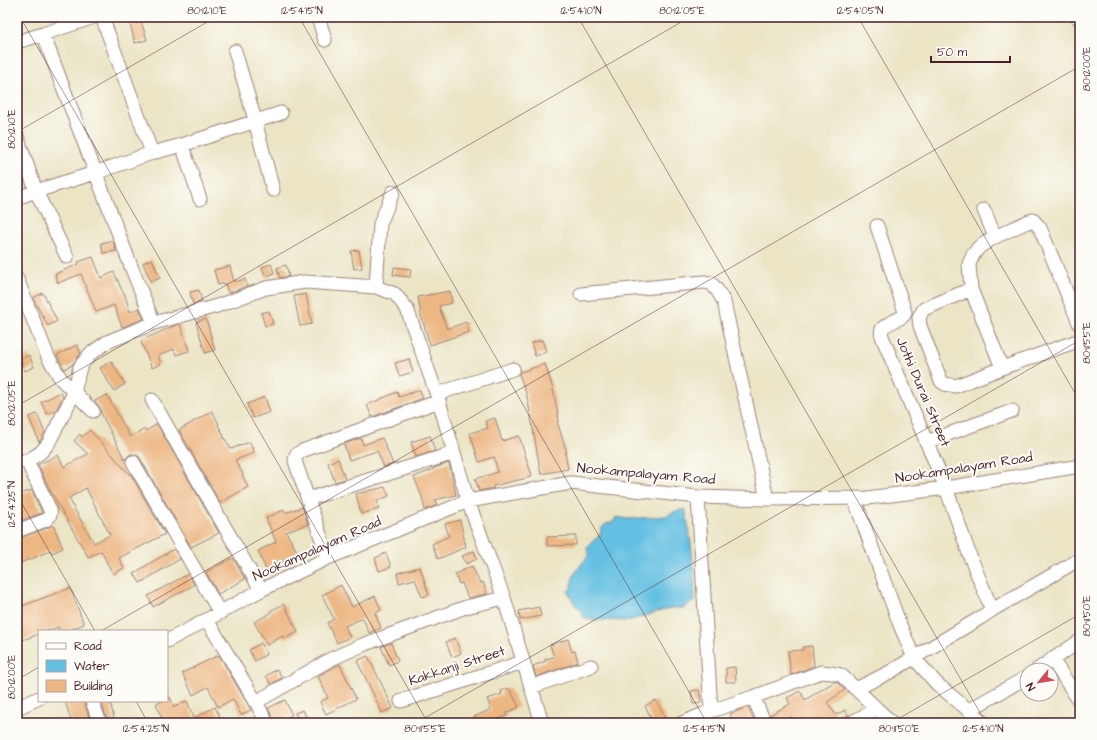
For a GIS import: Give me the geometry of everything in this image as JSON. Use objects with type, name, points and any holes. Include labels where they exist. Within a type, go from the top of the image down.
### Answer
[{"type":"street","points":[[17,42],[94,17]]},
{"type":"street","points":[[102,17],[152,153]]},
{"type":"street","points":[[318,17],[325,40]]},
{"type":"street","points":[[1077,17],[1080,20]]},
{"type":"street","points":[[43,34],[154,324]]},
{"type":"street","points":[[235,51],[256,121],[273,190]]},
{"type":"street","points":[[17,198],[152,153],[182,145],[281,113]]},
{"type":"street","points":[[17,136],[36,191],[67,257]]},
{"type":"street","points":[[182,145],[200,199]]},
{"type":"street","points":[[376,287],[380,224],[393,192]]},
{"type":"street","points":[[984,210],[996,237]]},
{"type":"street","points":[[1002,368],[971,289],[969,264],[979,247],[996,237],[1029,221],[1033,220],[1036,223],[1040,228],[1080,326]]},
{"type":"street","name":"Jothi Durai Street","points":[[877,226],[905,312],[902,317],[885,326],[881,333],[946,488],[970,556],[992,610]]},
{"type":"street","points":[[17,279],[48,357],[61,379],[93,411]]},
{"type":"street","points":[[17,531],[46,520],[51,514],[22,461],[40,453],[48,444],[74,393],[80,367],[90,354],[107,342],[154,324],[217,306],[266,288],[305,282],[376,287],[395,294],[407,309],[438,398],[468,501],[504,598],[542,723]]},
{"type":"street","points":[[581,294],[704,282],[711,283],[724,302],[767,499]]},
{"type":"street","points":[[971,289],[924,309],[919,317],[920,326],[941,381],[945,384],[956,386],[1080,340]]},
{"type":"street","points":[[328,558],[295,461],[296,455],[302,451],[513,369]]},
{"type":"street","points":[[152,400],[262,590]]},
{"type":"street","points":[[926,442],[1012,411]]},
{"type":"street","points":[[308,499],[454,453]]},
{"type":"street","points":[[133,462],[220,613]]},
{"type":"street","name":"Nookampalayam Road","points":[[168,640],[262,590],[328,558],[468,501],[571,483],[698,497],[767,499],[867,498],[946,488],[1080,466]]},
{"type":"street","points":[[698,497],[711,711]]},
{"type":"street","points":[[854,498],[900,625],[914,658],[937,684],[984,723]]},
{"type":"street","points":[[856,689],[890,672],[992,610],[1079,562]]},
{"type":"street","points":[[256,702],[331,659],[358,647],[466,607],[504,598]]},
{"type":"street","points":[[207,620],[267,723]]},
{"type":"street","points":[[1049,662],[1080,641]]},
{"type":"street","points":[[1052,660],[1080,702]]},
{"type":"street","name":"Kakkanji Street","points":[[401,701],[523,662]]},
{"type":"street","points":[[531,687],[591,666]]},
{"type":"street","points":[[682,723],[711,711],[820,672],[841,675],[892,723]]},
{"type":"street","points":[[969,710],[1019,682]]},
{"type":"street","points":[[753,697],[765,723]]},
{"type":"street","points":[[17,708],[38,698]]},
{"type":"street","points":[[92,702],[100,723]]},
{"type":"street","points":[[851,723],[876,709]]},
{"type":"water","points":[[685,509],[692,555],[695,601],[683,608],[671,608],[628,621],[595,620],[585,618],[575,605],[568,591],[572,587],[575,573],[589,554],[587,548],[600,535],[601,529],[607,524],[613,522],[616,517],[628,519],[666,516],[676,511]]},
{"type":"building","points":[[141,21],[147,40],[135,43],[130,24]]},
{"type":"building","points":[[113,240],[116,251],[103,253],[101,243]]},
{"type":"building","points":[[359,250],[362,268],[354,269],[351,251]]},
{"type":"building","points":[[93,257],[101,278],[114,272],[123,293],[124,292],[130,312],[139,308],[144,319],[122,327],[114,305],[96,312],[81,274],[58,283],[55,274],[79,264],[78,262]]},
{"type":"building","points":[[152,259],[160,278],[151,282],[143,263]]},
{"type":"building","points":[[271,264],[274,273],[266,277],[262,267]]},
{"type":"building","points":[[286,265],[289,276],[280,278],[277,268]]},
{"type":"building","points":[[230,266],[234,282],[245,279],[247,286],[228,293],[225,283],[218,285],[214,270]]},
{"type":"building","points":[[394,267],[411,269],[410,277],[393,275]]},
{"type":"building","points":[[199,290],[202,302],[193,304],[190,292]]},
{"type":"building","points":[[450,291],[452,303],[439,306],[447,329],[466,322],[469,332],[430,345],[421,315],[418,297]]},
{"type":"building","points":[[43,293],[57,321],[48,326],[33,298]]},
{"type":"building","points":[[306,294],[312,324],[300,326],[294,296]]},
{"type":"building","points":[[269,311],[273,324],[265,326],[261,313]]},
{"type":"building","points":[[206,319],[215,350],[205,353],[196,322]]},
{"type":"building","points":[[180,324],[189,351],[176,355],[174,349],[158,356],[161,364],[152,368],[141,342],[142,340]]},
{"type":"building","points":[[542,340],[546,352],[535,356],[531,343]]},
{"type":"building","points":[[77,345],[81,353],[72,365],[64,369],[57,355]]},
{"type":"building","points":[[29,355],[34,367],[25,371],[20,359]]},
{"type":"building","points":[[409,359],[413,372],[399,376],[395,363]]},
{"type":"building","points":[[111,361],[125,384],[114,391],[100,368]]},
{"type":"building","points":[[545,364],[553,389],[559,421],[557,421],[567,453],[565,453],[568,469],[541,474],[527,396],[519,374],[520,372]]},
{"type":"building","points":[[420,390],[423,398],[372,417],[367,405],[397,392],[399,397]]},
{"type":"building","points":[[61,392],[63,397],[56,410],[47,414],[41,402]]},
{"type":"building","points":[[107,395],[130,437],[145,429],[146,431],[157,424],[219,533],[191,547],[140,458],[133,454],[129,455],[125,460],[101,413],[101,409],[95,401]]},
{"type":"building","points":[[265,397],[270,412],[253,418],[247,404]]},
{"type":"building","points":[[212,411],[223,436],[231,449],[250,442],[254,453],[235,460],[248,487],[220,503],[179,430]]},
{"type":"building","points":[[37,414],[45,433],[39,442],[29,417]]},
{"type":"building","points":[[495,418],[502,441],[519,436],[532,476],[479,491],[475,479],[498,472],[494,457],[479,462],[470,433],[488,428],[485,421]]},
{"type":"building","points":[[90,430],[131,475],[165,534],[119,558],[124,568],[113,574],[101,551],[88,557],[50,490],[38,465],[58,455],[64,467],[88,454],[74,441],[80,434],[82,437]],"holes":[[[86,488],[110,535],[94,543],[69,498]]]},
{"type":"building","points":[[430,436],[435,451],[416,457],[411,442]]},
{"type":"building","points":[[361,438],[363,445],[382,438],[393,464],[384,467],[377,451],[349,460],[344,444]]},
{"type":"building","points":[[338,459],[345,479],[335,482],[328,463]]},
{"type":"building","points":[[449,463],[456,495],[435,500],[437,505],[425,510],[422,497],[414,477]]},
{"type":"building","points":[[385,487],[389,496],[377,501],[379,509],[361,514],[356,494]]},
{"type":"building","points":[[32,490],[42,513],[17,522],[17,495]]},
{"type":"building","points":[[302,507],[308,524],[286,532],[298,553],[266,570],[258,551],[276,542],[266,518],[284,510],[285,513]]},
{"type":"building","points":[[460,520],[466,547],[438,559],[432,544],[449,536],[445,524]]},
{"type":"building","points":[[53,525],[63,548],[52,553],[50,550],[17,565],[17,539]]},
{"type":"building","points":[[576,536],[576,545],[547,546],[547,537]]},
{"type":"building","points":[[174,549],[180,559],[140,583],[134,573]]},
{"type":"building","points":[[474,551],[477,559],[466,564],[462,556]]},
{"type":"building","points":[[386,553],[391,567],[379,571],[375,558]]},
{"type":"building","points":[[233,558],[245,579],[218,594],[206,572]]},
{"type":"building","points":[[472,566],[480,583],[483,582],[487,594],[468,598],[462,583],[459,584],[455,574]]},
{"type":"building","points":[[420,567],[429,595],[422,597],[415,579],[399,583],[397,573]]},
{"type":"building","points":[[188,574],[194,585],[153,607],[148,596]]},
{"type":"building","points":[[341,585],[352,607],[375,596],[381,610],[375,613],[381,628],[369,633],[363,618],[345,626],[350,637],[337,643],[327,623],[334,619],[322,595]]},
{"type":"building","points":[[70,588],[84,624],[69,630],[60,630],[58,627],[50,630],[38,630],[38,634],[17,642],[17,608]]},
{"type":"building","points":[[284,604],[298,632],[284,639],[283,636],[267,645],[254,622],[271,613],[270,611]]},
{"type":"building","points":[[539,607],[541,616],[520,620],[519,611]]},
{"type":"building","points":[[455,638],[461,653],[452,657],[446,642]]},
{"type":"building","points":[[568,639],[572,652],[575,651],[578,662],[536,677],[533,666],[546,661],[545,659],[554,657],[550,645]]},
{"type":"building","points":[[261,643],[267,654],[255,661],[249,650]]},
{"type":"building","points":[[391,643],[398,661],[389,665],[381,647]]},
{"type":"building","points":[[812,646],[814,666],[791,675],[788,651],[803,650],[803,647]]},
{"type":"building","points":[[219,655],[251,710],[241,715],[233,699],[218,707],[208,687],[193,695],[182,673]]},
{"type":"building","points":[[368,656],[393,708],[382,713],[357,661]]},
{"type":"building","points":[[340,664],[356,699],[326,714],[320,702],[328,698],[318,676]]},
{"type":"building","points":[[735,667],[736,682],[726,682],[726,668]]},
{"type":"building","points":[[277,669],[282,678],[271,684],[266,676]]},
{"type":"building","points":[[834,682],[837,682],[845,690],[827,702],[836,715],[845,710],[848,715],[841,723],[796,723],[791,717],[780,723],[773,723],[770,715],[790,704],[787,698],[800,691],[805,700]]},
{"type":"building","points":[[509,688],[519,707],[506,713],[507,716],[484,723],[477,723],[474,717],[491,709],[487,699],[502,694],[501,691]]},
{"type":"building","points":[[699,690],[701,703],[693,704],[691,691]]},
{"type":"building","points":[[170,697],[174,707],[187,701],[194,718],[215,707],[223,723],[164,723],[156,704],[160,702],[168,702],[168,698]]},
{"type":"building","points":[[285,700],[292,715],[275,723],[268,708]]},
{"type":"building","points":[[656,700],[668,723],[654,723],[645,706]]},
{"type":"building","points":[[65,702],[84,702],[91,723],[72,723]]},
{"type":"building","points":[[101,702],[110,702],[115,723],[108,723]]},
{"type":"building","points":[[748,707],[755,723],[734,723],[730,714]]},
{"type":"building","points":[[303,710],[309,723],[299,723],[295,713]]}]
